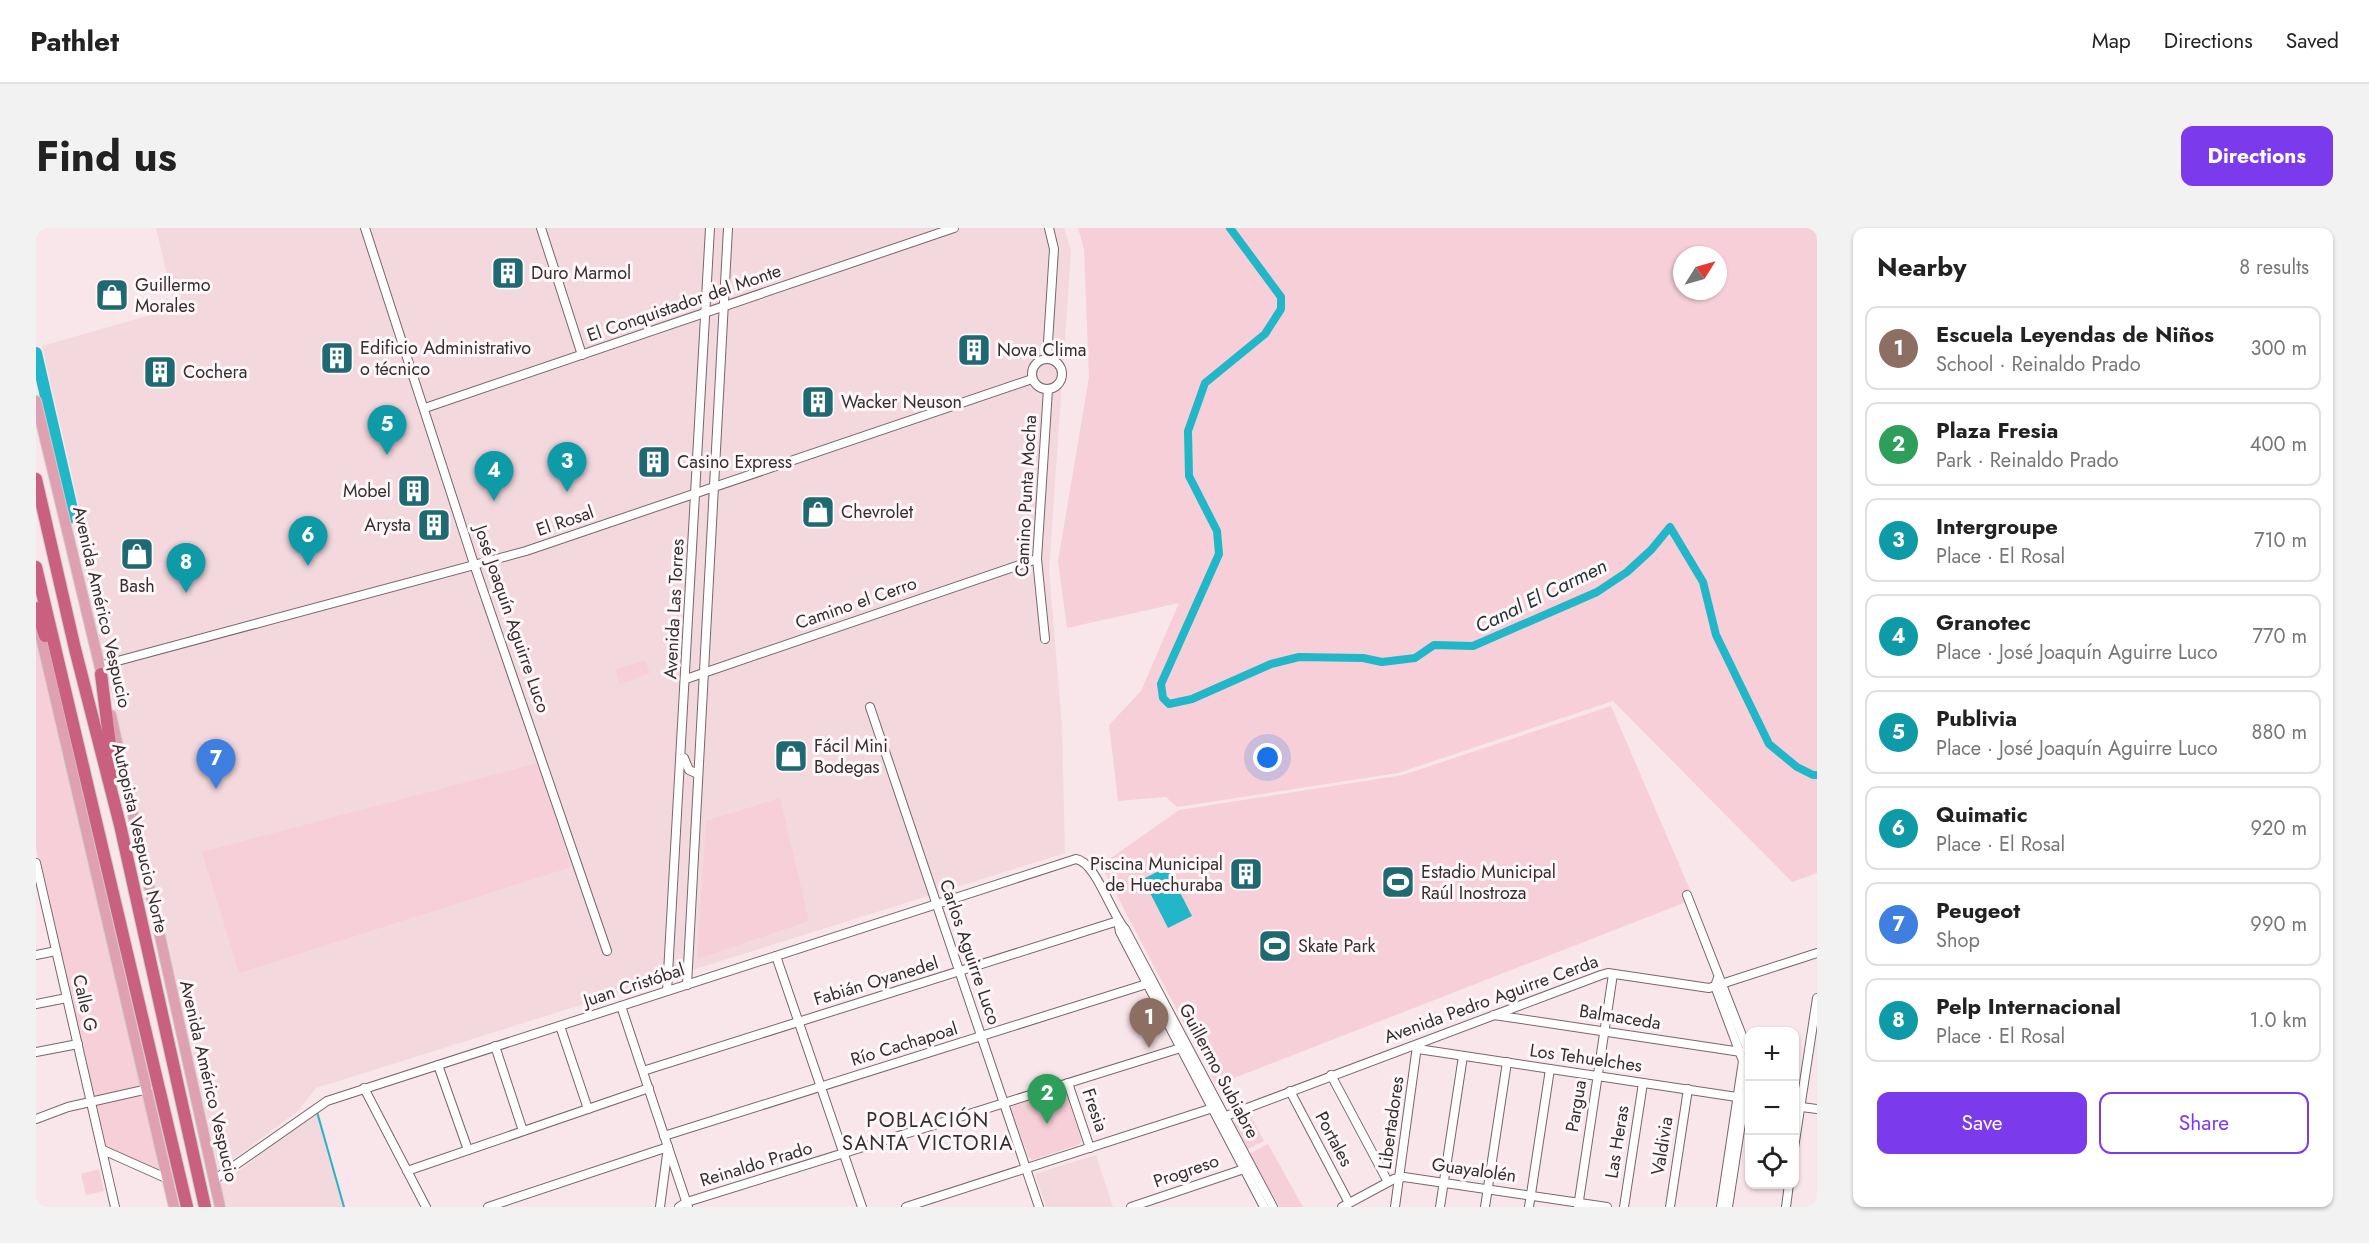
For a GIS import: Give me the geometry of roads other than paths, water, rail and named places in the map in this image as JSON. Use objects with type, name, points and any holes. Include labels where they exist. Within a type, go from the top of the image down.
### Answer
[{"type":"highway","name":"Autopista Vespucio Norte","points":[[36,479],[75,649],[120,825],[205,1207]]},
{"type":"highway","points":[[36,567],[186,1207]]},
{"type":"highway","points":[[36,608],[75,733]]},
{"type":"highway","points":[[100,670],[120,825]]},
{"type":"main road","name":"Avenida Américo Vespucio","points":[[36,401],[100,670],[201,1131],[220,1207]]},
{"type":"main road","points":[[36,615],[174,1207]]},
{"type":"street","name":"José Joaquín Aguirre Luco","points":[[365,228],[475,567],[607,951]]},
{"type":"street","points":[[541,228],[582,355]]},
{"type":"street","name":"Avenida Las Torres","points":[[667,991],[710,228]]},
{"type":"street","name":"Avenida Las Torres","points":[[687,985],[728,228]]},
{"type":"street","name":"El Conquistador del Monte","points":[[425,408],[954,228]]},
{"type":"street","points":[[1047,358],[1054,249],[1049,228]]},
{"type":"street","points":[[1047,358],[1057,362],[1062,371],[1057,385],[1048,389],[1038,387],[1032,379],[1034,365],[1047,358]]},
{"type":"street","name":"El Rosal","points":[[100,670],[475,567],[715,488],[1032,379]]},
{"type":"street","name":"Camino Punta Mocha","points":[[1045,639],[1037,559],[1048,389]]},
{"type":"street","name":"Camino el Cerro","points":[[686,679],[1037,559]]},
{"type":"street","name":"Carlos Aguirre Luco","points":[[870,707],[1039,1207]]},
{"type":"street","points":[[682,752],[689,770],[698,774]]},
{"type":"street","points":[[679,807],[686,810],[697,807]]},
{"type":"street","name":"Juan Cristóbal","points":[[214,1180],[317,1105],[1076,859],[1082,860]]},
{"type":"street","name":"Guillermo Subiabre","points":[[1082,860],[1090,868],[1118,921],[1125,929],[1150,983],[1247,1168],[1273,1207]]},
{"type":"street","name":"Calle G","points":[[36,863],[40,903],[56,951],[115,1207]]},
{"type":"street","points":[[1687,895],[1745,1054],[1743,1060],[1744,1098],[1721,1207]]},
{"type":"street","name":"Fabián Oyanedel","points":[[643,1071],[1118,921]]},
{"type":"street","points":[[36,955],[56,951]]},
{"type":"street","name":"Avenida Pedro Aguirre Cerda","points":[[1221,1117],[1331,1075],[1417,1046],[1594,977],[1613,974],[1709,988],[1719,982],[1817,953]]},
{"type":"street","points":[[776,956],[862,1207]]},
{"type":"street","name":"Pargua","points":[[1578,1205],[1613,974]]},
{"type":"street","name":"Río Cachapoal","points":[[664,1136],[982,1038],[1150,983]]},
{"type":"street","points":[[36,1004],[67,998]]},
{"type":"street","points":[[1799,1100],[1817,998]]},
{"type":"street","points":[[621,1006],[685,1206]]},
{"type":"street","name":"Balmaceda","points":[[1494,1015],[1745,1054]]},
{"type":"street","points":[[560,1026],[588,1109]]},
{"type":"street","points":[[36,1052],[78,1044]]},
{"type":"street","points":[[495,1046],[523,1131]]},
{"type":"street","name":"Los Tehuelches","points":[[1417,1046],[1463,1056],[1744,1098]]},
{"type":"street","name":"Libertadores","points":[[1395,1207],[1417,1046]]},
{"type":"street","name":"Reinaldo Prado","points":[[685,1206],[1183,1047]]},
{"type":"street","points":[[1440,1207],[1463,1056]]},
{"type":"street","points":[[1485,1207],[1507,1062]]},
{"type":"street","points":[[438,1065],[468,1150]]},
{"type":"street","points":[[1529,1207],[1550,1069]]},
{"type":"street","points":[[1331,1075],[1388,1182]]},
{"type":"street","points":[[1728,1207],[1747,1081]]},
{"type":"street","name":"Fresia","points":[[1068,1083],[1090,1148]]},
{"type":"street","name":"Las Heras","points":[[1624,1207],[1643,1083]]},
{"type":"street","points":[[364,1088],[426,1207]]},
{"type":"street","points":[[407,1171],[649,1088]]},
{"type":"street","points":[[36,1119],[91,1101],[148,1089]]},
{"type":"street","name":"Valdivia","points":[[1670,1207],[1688,1089]]},
{"type":"street","name":"Portales","points":[[1290,1091],[1345,1205]]},
{"type":"street","points":[[1799,1106],[1817,1109]]},
{"type":"street","points":[[906,1207],[1215,1107]]},
{"type":"street","points":[[488,1207],[668,1147]]},
{"type":"street","points":[[660,1207],[668,1147]]},
{"type":"street","points":[[103,1150],[168,1179]]},
{"type":"street","name":"Guillermo Subiabre","points":[[1247,1168],[1260,1206]]},
{"type":"street","name":"Progreso","points":[[1131,1207],[1247,1168]]},
{"type":"street","points":[[1345,1205],[1400,1177]]},
{"type":"street","name":"Guayalolén","points":[[1400,1177],[1488,1189],[1578,1205],[1607,1207]]},
{"type":"street","points":[[1786,1207],[1788,1189]]},
{"type":"water","points":[[1167,867],[1192,916],[1168,928],[1143,879]]},
{"type":"waterway","name":"Canal El Carmen","points":[[1230,228],[1281,297],[1281,309],[1265,334],[1205,383],[1188,431],[1189,476],[1217,531],[1219,554],[1161,684],[1163,698],[1169,704],[1192,699],[1271,664],[1299,657],[1363,658],[1382,662],[1415,658],[1434,645],[1473,646],[1597,592],[1627,572],[1651,550],[1670,527],[1703,582],[1716,635],[1769,744],[1797,767],[1817,775]]},
{"type":"waterway","points":[[36,353],[74,518]]},
{"type":"waterway","points":[[317,1112],[344,1207]]},
{"type":"place","name":"Duro Marmol","points":[[508,273]]},
{"type":"place","name":"Guillermo Morales","points":[[112,295]]},
{"type":"place","name":"Nova Clima","points":[[974,350]]},
{"type":"place","name":"Edificio Administrativo o técnico","points":[[337,358]]},
{"type":"place","name":"Cochera","points":[[160,372]]},
{"type":"place","name":"Wacker Neuson","points":[[818,402]]},
{"type":"place","name":"Publivia","points":[[387,455]]},
{"type":"place","name":"Casino Express","points":[[654,462]]},
{"type":"place","name":"Mobel","points":[[414,491]]},
{"type":"place","name":"Intergroupe","points":[[567,492]]},
{"type":"place","name":"Granotec","points":[[494,501]]},
{"type":"place","name":"Chevrolet","points":[[818,512]]},
{"type":"place","name":"Arysta","points":[[434,525]]},
{"type":"place","name":"Bash","points":[[137,554]]},
{"type":"place","name":"Quimatic","points":[[308,566]]},
{"type":"place","name":"Pelp Internacional","points":[[186,593]]},
{"type":"place","name":"Fácil Mini Bodegas","points":[[791,756]]},
{"type":"place","name":"Peugeot","points":[[216,789]]},
{"type":"place","name":"Piscina Municipal de Huechuraba","points":[[1246,874]]},
{"type":"place","name":"Estadio Municipal Raúl Inostroza","points":[[1398,882]]},
{"type":"place","name":"Skate Park","points":[[1275,946]]},
{"type":"place","name":"Escuela Leyendas de Niños","points":[[1149,1048]]},
{"type":"place","name":"Plaza Fresia","points":[[1047,1124]]},
{"type":"district","name":"POBLACIÓN SANTA VICTORIA","points":[[928,1132]]}]
